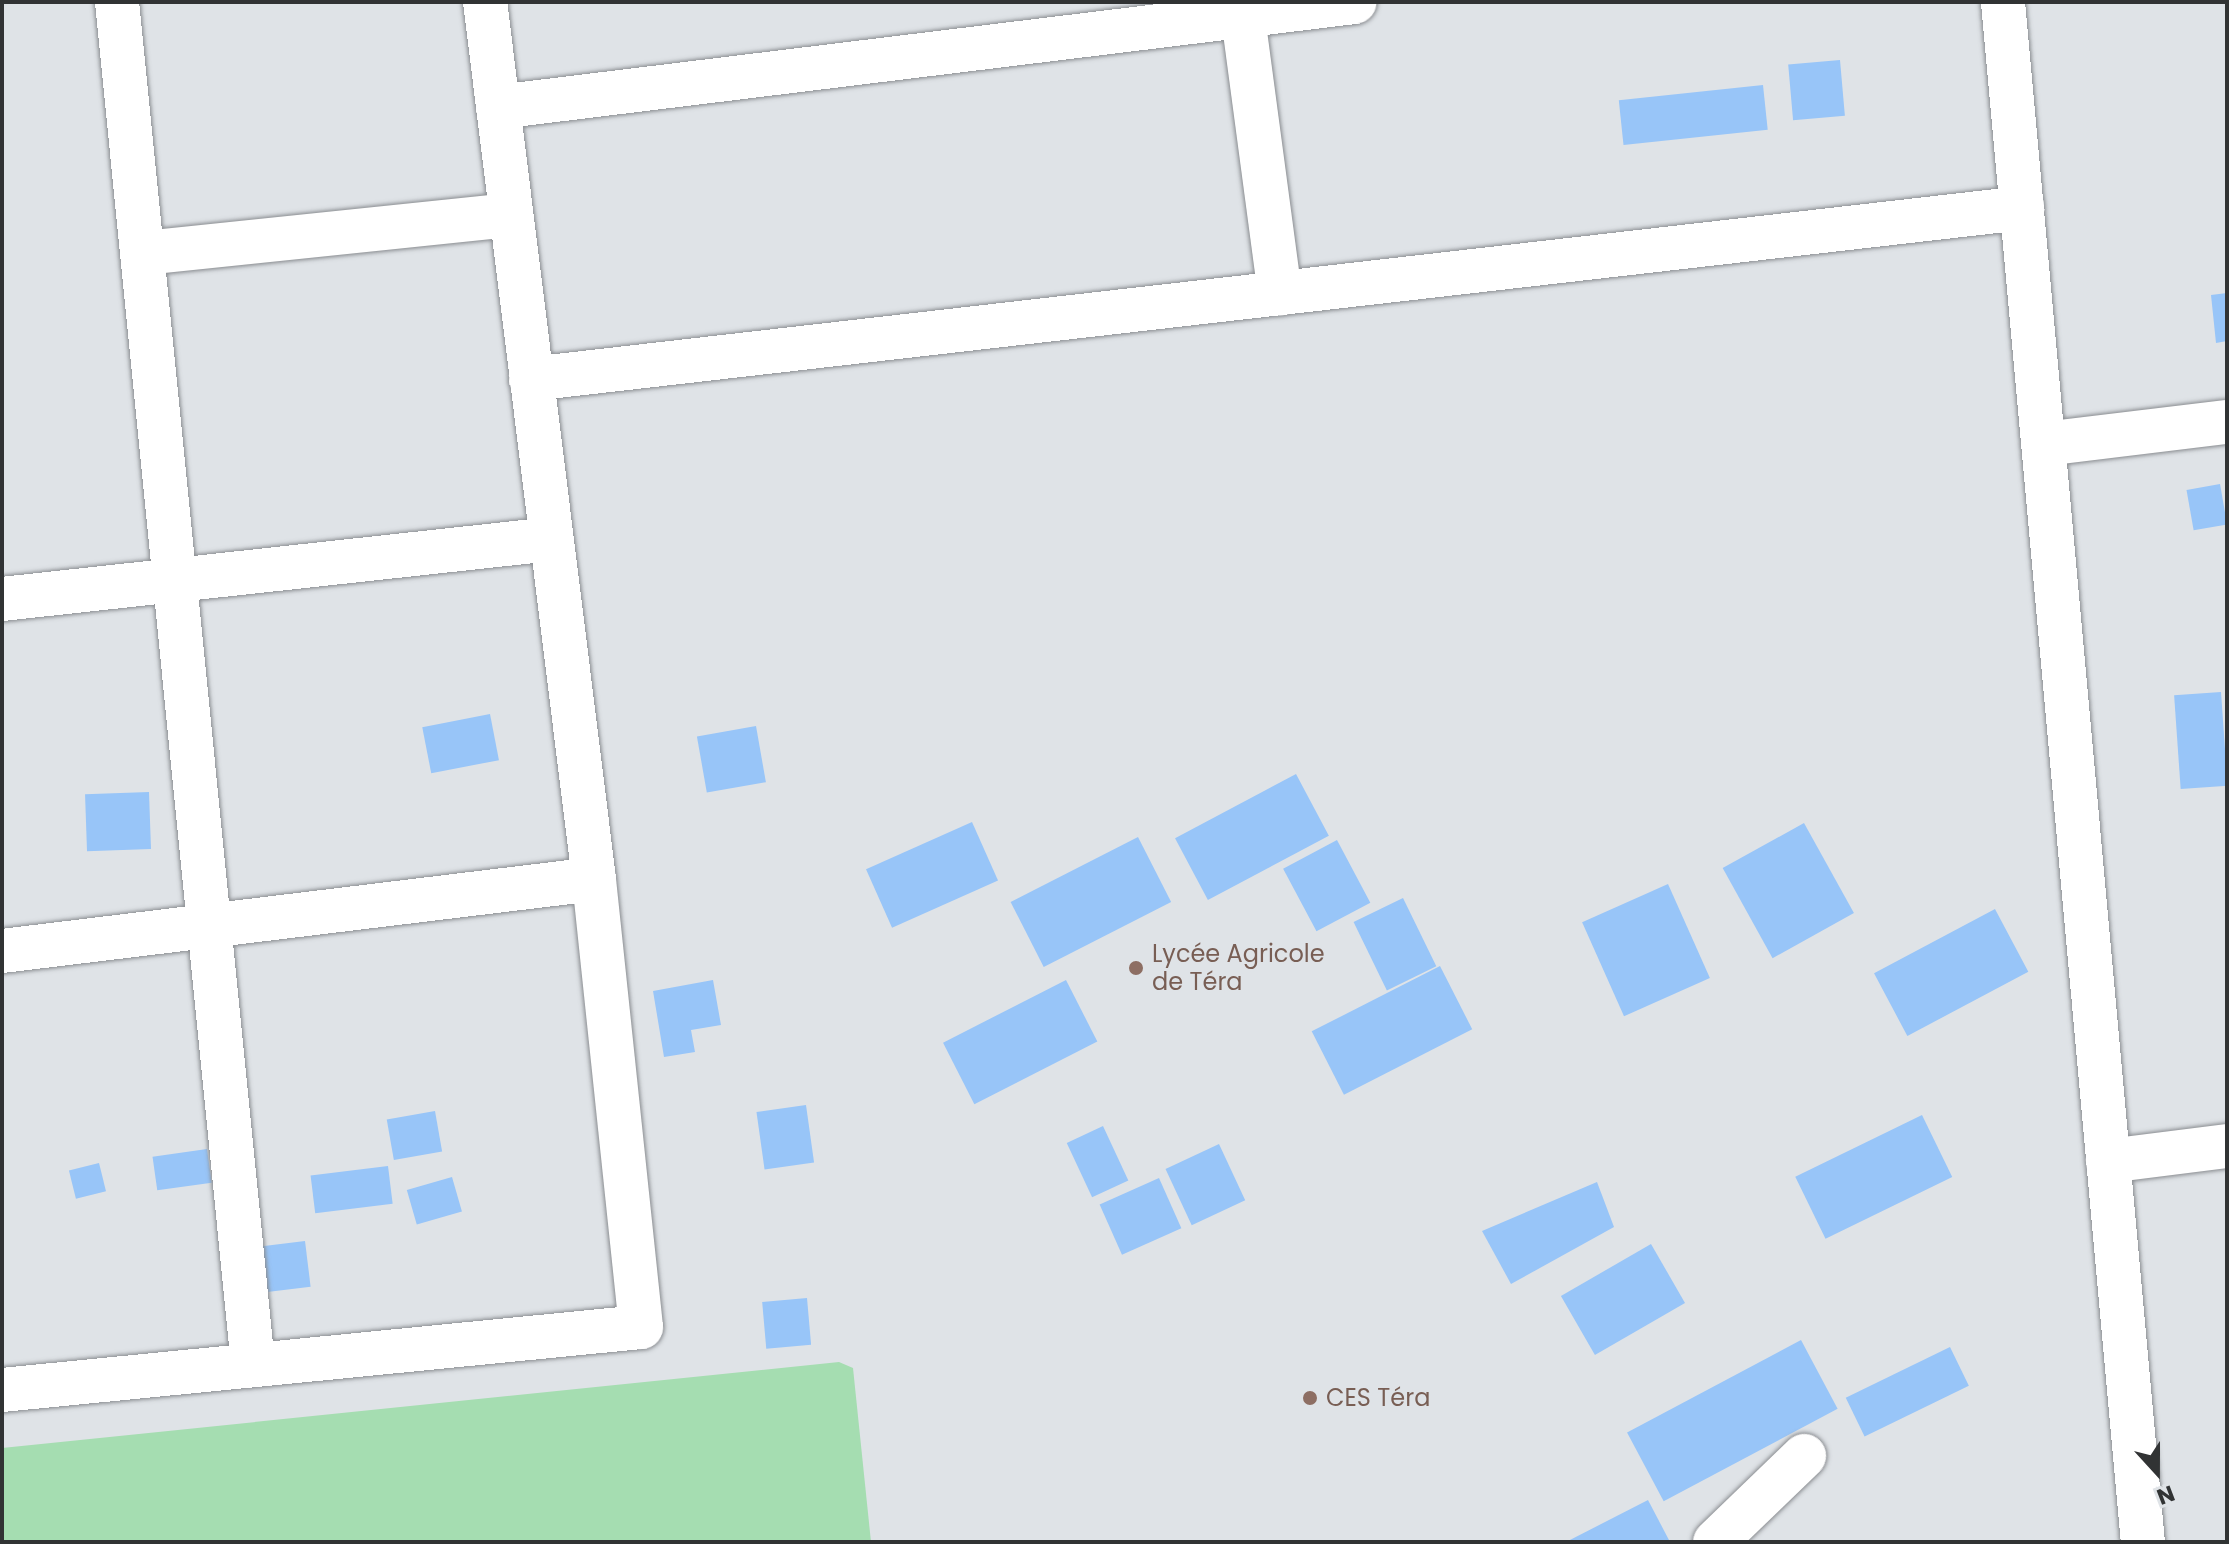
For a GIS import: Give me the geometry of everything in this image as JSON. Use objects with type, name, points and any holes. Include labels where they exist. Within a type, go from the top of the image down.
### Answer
[{"type":"street","points":[[117,2],[253,1365]]},
{"type":"street","points":[[2,1390],[641,1327],[594,879],[485,2]]},
{"type":"street","points":[[498,107],[1242,9],[1355,2]]},
{"type":"street","points":[[2003,2],[2143,1542]]},
{"type":"street","points":[[1242,9],[1280,293]]},
{"type":"street","points":[[531,379],[2022,208]]},
{"type":"street","points":[[143,253],[511,215]]},
{"type":"street","points":[[2044,444],[2227,422]]},
{"type":"street","points":[[2,599],[552,539]]},
{"type":"street","points":[[2,951],[594,879]]},
{"type":"street","points":[[2108,1161],[2227,1146]]},
{"type":"street","points":[[1715,1542],[1804,1456]]},
{"type":"green space","points":[[839,1362],[853,1368],[871,1542],[2,1542],[2,1448]]},
{"type":"building","points":[[1840,60],[1845,116],[1793,120],[1788,65]]},
{"type":"building","points":[[1763,85],[1768,130],[1623,145],[1619,100]]},
{"type":"building","points":[[2227,293],[2227,341],[2216,343],[2211,295]]},
{"type":"building","points":[[2220,484],[2227,524],[2194,530],[2187,490]]},
{"type":"building","points":[[2221,692],[2227,786],[2181,789],[2174,695]]},
{"type":"building","points":[[490,714],[499,760],[431,773],[422,727]]},
{"type":"building","points":[[756,726],[766,782],[707,793],[697,736]]},
{"type":"building","points":[[1296,774],[1329,836],[1208,900],[1175,838]]},
{"type":"building","points":[[149,792],[151,849],[87,851],[85,794]]},
{"type":"building","points":[[972,822],[998,880],[892,928],[866,869]]},
{"type":"building","points":[[1804,823],[1854,913],[1773,958],[1723,868]]},
{"type":"building","points":[[1138,837],[1171,902],[1044,967],[1011,902]]},
{"type":"building","points":[[1337,840],[1370,903],[1316,931],[1283,869]]},
{"type":"building","points":[[1668,884],[1710,978],[1624,1016],[1582,922]]},
{"type":"building","points":[[1403,898],[1436,966],[1387,990],[1354,922]]},
{"type":"building","points":[[1995,909],[2028,972],[1907,1036],[1874,973]]},
{"type":"building","points":[[1440,966],[1472,1029],[1344,1095],[1312,1031]]},
{"type":"building","points":[[713,980],[721,1025],[691,1030],[695,1052],[664,1057],[653,991]]},
{"type":"building","points":[[1066,980],[1097,1041],[974,1104],[943,1043]]},
{"type":"building","points":[[806,1105],[814,1162],[765,1169],[756,1112]]},
{"type":"building","points":[[435,1111],[442,1151],[394,1160],[387,1120]]},
{"type":"building","points":[[1922,1115],[1952,1177],[1826,1239],[1795,1177]]},
{"type":"building","points":[[1103,1126],[1128,1180],[1092,1197],[1067,1143]]},
{"type":"building","points":[[1219,1144],[1245,1200],[1192,1225],[1166,1169]]},
{"type":"building","points":[[207,1149],[212,1183],[157,1190],[153,1157]]},
{"type":"building","points":[[99,1163],[106,1191],[76,1199],[69,1170]]},
{"type":"building","points":[[388,1166],[393,1204],[315,1213],[311,1176]]},
{"type":"building","points":[[452,1177],[462,1212],[417,1225],[407,1190]]},
{"type":"building","points":[[1159,1178],[1181,1228],[1122,1255],[1100,1204]]},
{"type":"building","points":[[1597,1182],[1614,1227],[1511,1284],[1482,1231]]},
{"type":"building","points":[[305,1241],[311,1287],[259,1293],[253,1247]]},
{"type":"building","points":[[1651,1244],[1685,1303],[1595,1355],[1561,1296]]},
{"type":"building","points":[[807,1298],[811,1345],[766,1349],[762,1302]]},
{"type":"building","points":[[1801,1340],[1838,1409],[1664,1501],[1627,1432]]},
{"type":"building","points":[[1950,1347],[1969,1386],[1865,1436],[1846,1398]]},
{"type":"building","points":[[1648,1500],[1670,1542],[1566,1542]]},
{"type":"place","name":"Lycée Agricole de Téra","points":[[1136,968]]},
{"type":"place","name":"CES Téra","points":[[1310,1398]]}]
